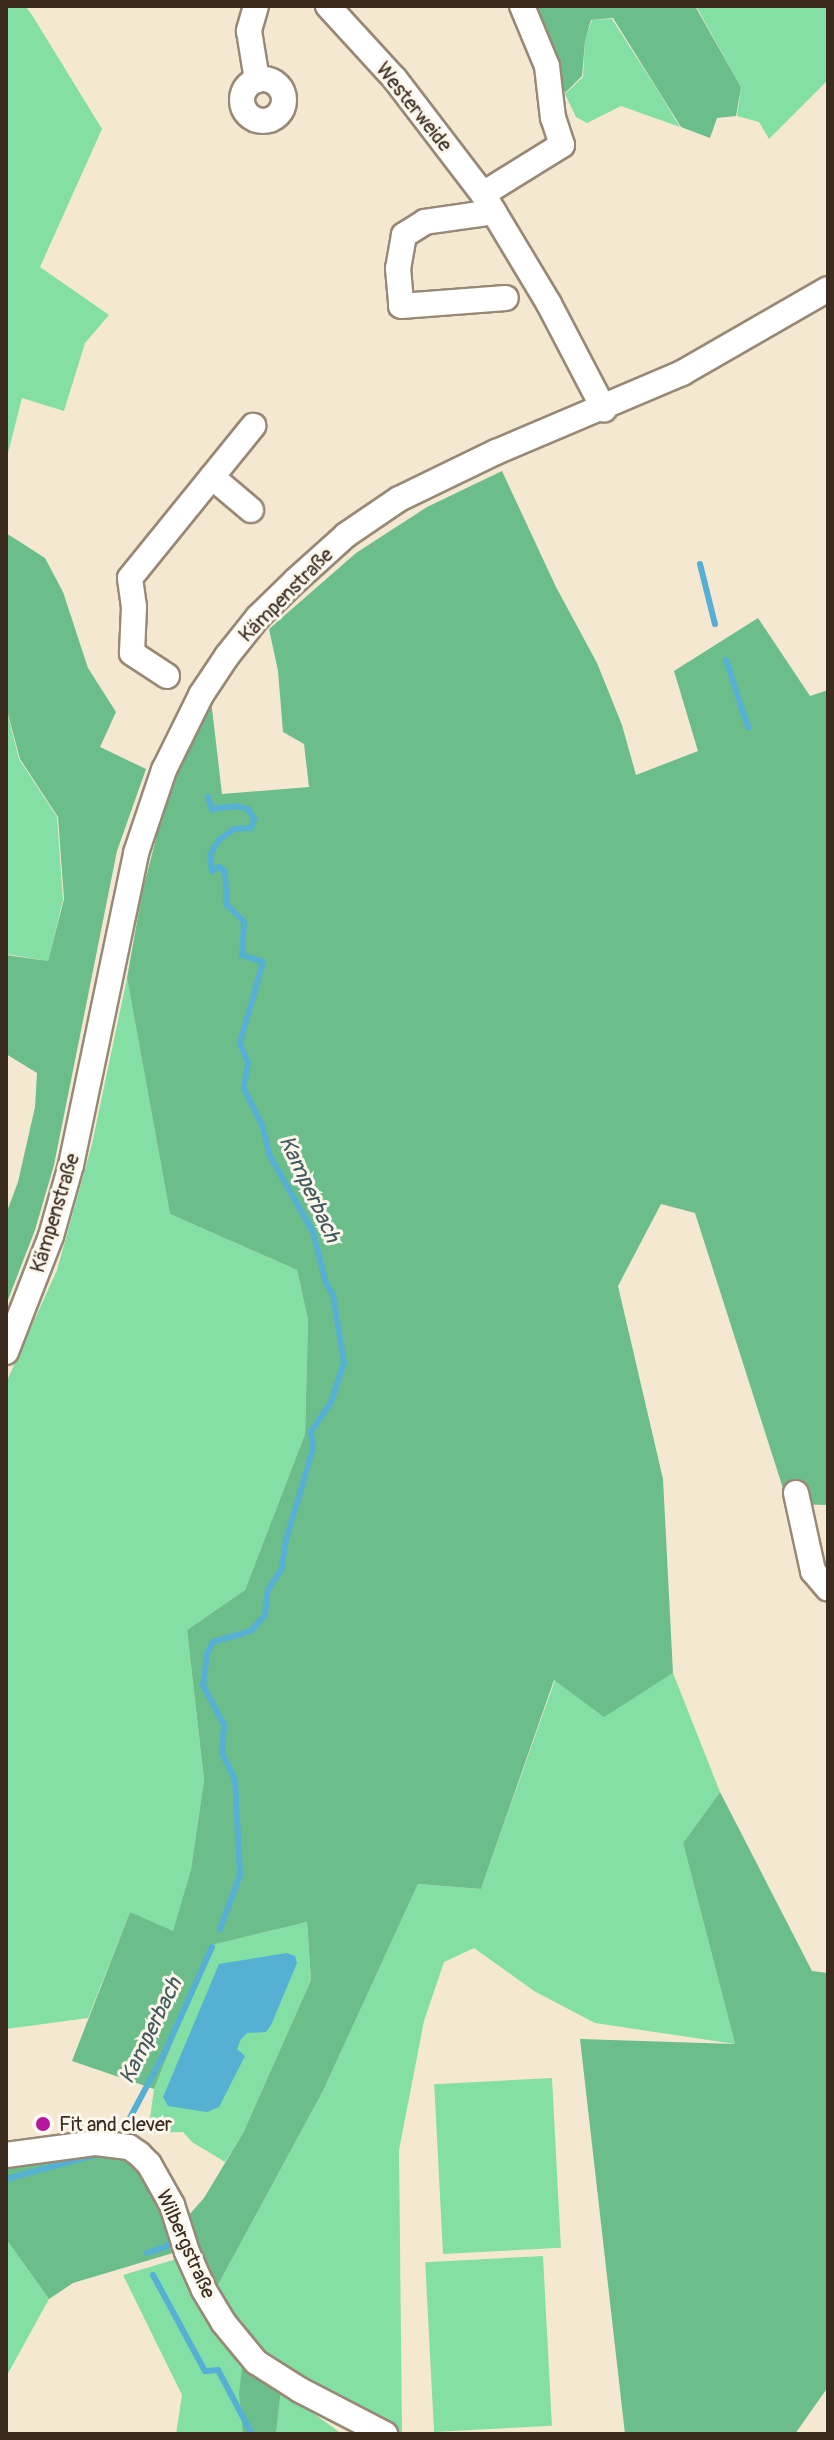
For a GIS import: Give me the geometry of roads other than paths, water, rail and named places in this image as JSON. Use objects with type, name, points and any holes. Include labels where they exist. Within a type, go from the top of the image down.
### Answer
[{"type":"street","points":[[256,6],[249,31],[257,80]]},
{"type":"street","name":"Westerweide","points":[[328,6],[395,79],[488,203],[549,304],[604,409]]},
{"type":"street","points":[[506,298],[401,306],[400,245],[411,227],[488,203],[562,145],[553,118],[547,66],[522,6]]},
{"type":"street","name":"Kämpenstraße","points":[[6,1352],[51,1236],[71,1165],[136,853],[164,770],[201,695],[258,617],[346,535],[399,499],[443,476],[682,373],[828,289]]},
{"type":"street","points":[[167,676],[132,653],[134,607],[130,578],[253,426]]},
{"type":"street","points":[[212,477],[251,510]]},
{"type":"street","points":[[796,1493],[813,1571],[828,1589]]},
{"type":"street","name":"Wilbergstraße","points":[[6,2155],[96,2143],[129,2147],[139,2154],[149,2164],[172,2205],[187,2252],[204,2290],[223,2322],[256,2362],[300,2390],[385,2434]]},
{"type":"water","points":[[287,1953],[295,1956],[297,1963],[271,2025],[266,2032],[247,2033],[241,2039],[237,2049],[245,2056],[219,2107],[207,2112],[168,2106],[163,2097],[219,1964]]},
{"type":"waterway","points":[[700,564],[715,624]]},
{"type":"waterway","points":[[726,660],[748,727]]},
{"type":"waterway","name":"Kamperbach","points":[[208,797],[212,809],[235,806],[248,809],[254,819],[251,828],[234,829],[219,840],[210,855],[212,871],[219,867],[225,871],[227,905],[244,922],[242,955],[263,962],[240,1043],[248,1063],[244,1089],[262,1125],[270,1156],[313,1232],[326,1283],[333,1295],[344,1363],[331,1402],[311,1432],[313,1449],[286,1540],[281,1570],[268,1589],[265,1615],[251,1631],[213,1642],[207,1654],[203,1685],[224,1725],[222,1753],[235,1780],[240,1875],[220,1929]]},
{"type":"waterway","name":"Kamperbach","points":[[123,2131],[165,2052],[212,1947]]},
{"type":"waterway","name":"Kamperbach","points":[[6,2179],[99,2154]]},
{"type":"waterway","points":[[147,2253],[167,2246],[173,2238]]},
{"type":"waterway","points":[[153,2275],[205,2371],[218,2370],[252,2434]]},
{"type":"place","name":"Fit and clever","points":[[43,2124]]}]
